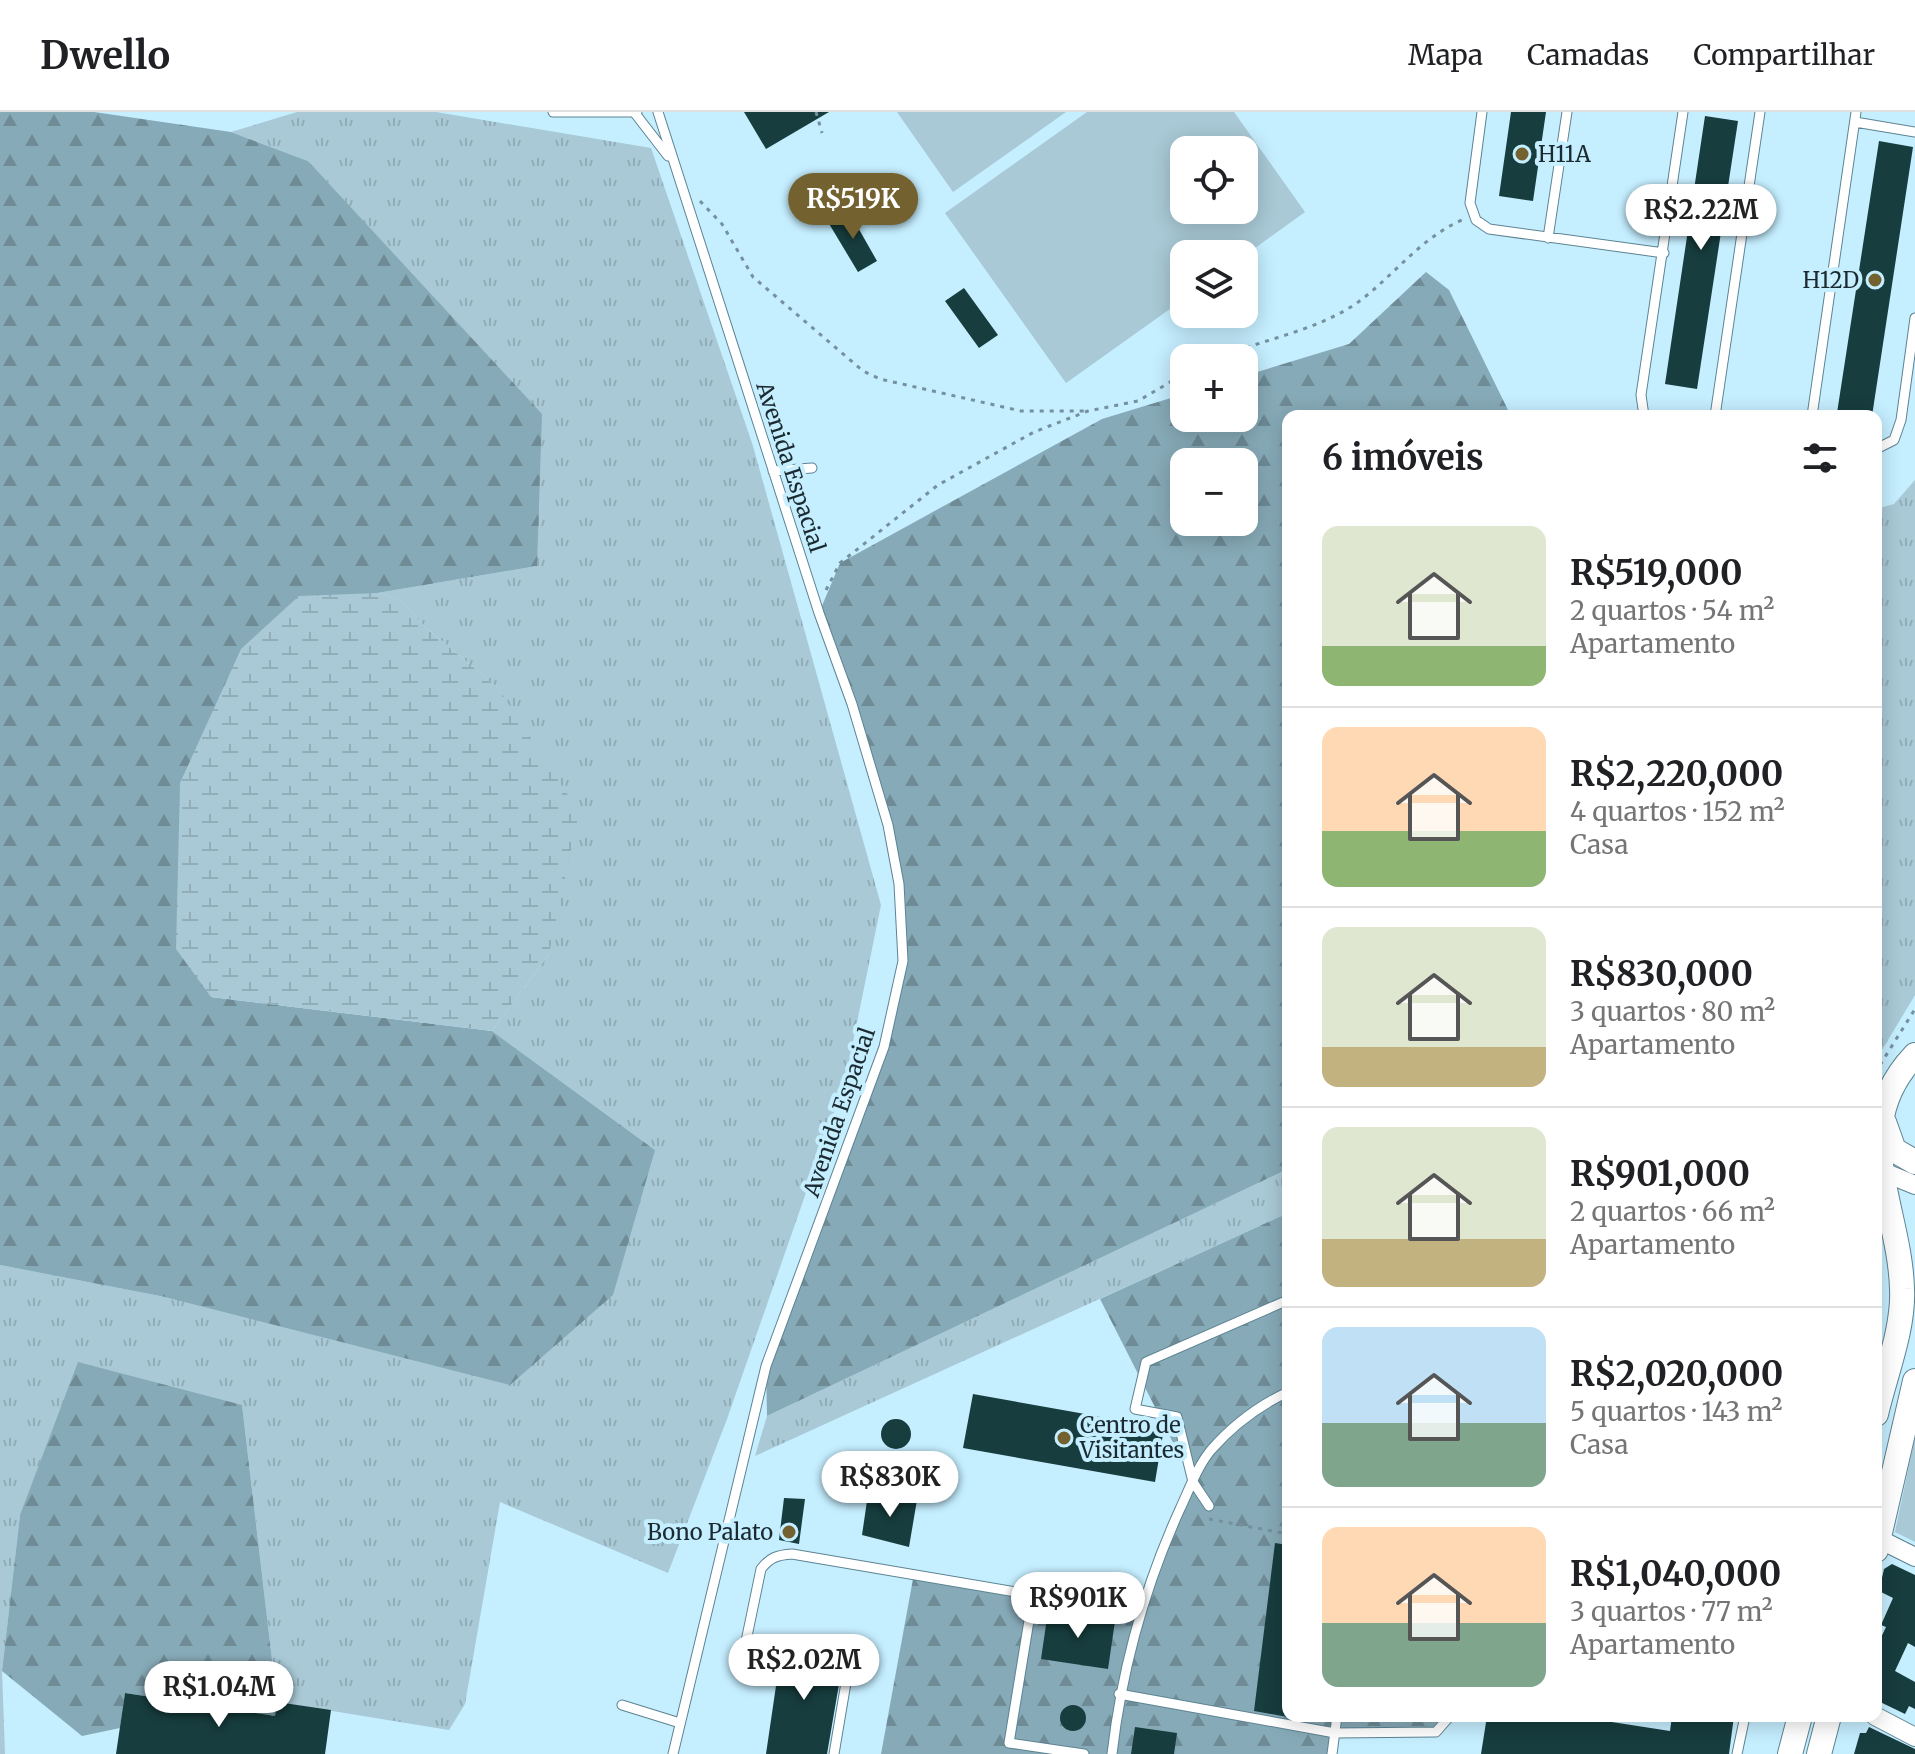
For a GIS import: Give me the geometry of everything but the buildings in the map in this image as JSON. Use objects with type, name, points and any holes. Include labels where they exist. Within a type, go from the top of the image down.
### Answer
[{"type":"main road","points":[[1886,1077],[1915,1055]]},
{"type":"main road","points":[[1882,1116],[1894,1150],[1915,1162]]},
{"type":"main road","points":[[1882,1204],[1898,1251],[1903,1291],[1882,1387]]},
{"type":"main road","points":[[1882,1526],[1915,1381]]},
{"type":"main road","points":[[1790,1754],[1798,1722]]},
{"type":"main road","points":[[1819,1754],[1827,1722]]},
{"type":"street","points":[[1882,1173],[1915,1185]]},
{"type":"street","points":[[1882,1545],[1915,1557]]},
{"type":"street","points":[[1882,1720],[1915,1737]]},
{"type":"lane","points":[[553,112],[635,113]]},
{"type":"lane","name":"Avenida Espacial","points":[[658,112],[819,613],[852,704],[888,825],[899,884],[903,961],[884,1047],[766,1366],[673,1754]]},
{"type":"lane","points":[[1482,112],[1470,203],[1473,215],[1489,229],[1664,253]]},
{"type":"lane","points":[[1548,238],[1567,112]]},
{"type":"lane","points":[[1642,410],[1641,395],[1683,112]]},
{"type":"lane","points":[[1716,410],[1760,112]]},
{"type":"lane","name":"Avenida Espacial","points":[[635,113],[673,162]]},
{"type":"lane","points":[[1813,410],[1856,117],[1915,132]]},
{"type":"lane","points":[[1882,446],[1894,440],[1901,420],[1915,318]]},
{"type":"lane","points":[[773,471],[812,468]]},
{"type":"lane","points":[[1209,1506],[1193,1482],[1177,1417],[1135,1409],[1146,1362],[1282,1303]]},
{"type":"lane","points":[[1112,1754],[1119,1694],[1140,1613],[1156,1560],[1193,1482],[1209,1453],[1235,1424],[1282,1396]]},
{"type":"lane","points":[[745,1646],[761,1569],[768,1560],[792,1554],[1140,1613]]},
{"type":"lane","points":[[1033,1596],[1009,1743],[1084,1754]]},
{"type":"lane","points":[[834,1754],[850,1659]]},
{"type":"lane","points":[[1119,1694],[1335,1733],[1436,1732],[1445,1722]]},
{"type":"lane","points":[[622,1705],[680,1723]]},
{"type":"lane","points":[[1332,1754],[1336,1722]]},
{"type":"lane","points":[[1737,1754],[1744,1722]]},
{"type":"path","points":[[816,112],[822,133]]},
{"type":"path","points":[[683,190],[711,209],[753,277],[863,371],[880,379],[1021,411],[1088,411]]},
{"type":"path","points":[[1257,344],[1311,325],[1359,301],[1442,228],[1473,215]]},
{"type":"path","points":[[819,613],[829,581],[840,563],[938,485],[1034,432],[1088,411],[1138,401],[1170,382]]},
{"type":"path","points":[[1886,1077],[1915,1009]]},
{"type":"path","points":[[1210,1519],[1282,1533]]},
{"type":"green space","points":[[0,112],[94,112],[231,132],[308,161],[542,414],[537,566],[354,597],[299,596],[211,997],[492,1031],[655,1150],[613,1295],[510,1385],[165,1297],[0,1265]]},
{"type":"green space","points":[[297,112],[436,112],[651,148],[753,446],[881,905],[845,1081],[727,1419],[668,1573],[500,1502],[465,1704],[449,1730],[277,1702],[242,1405],[20,1515],[2,1671],[5,1754],[0,1754],[0,1265],[165,1297],[655,1150],[492,1031],[549,954],[498,688],[424,626],[402,601],[378,593],[537,566],[308,161],[231,132]]},
{"type":"green space","points":[[897,112],[1066,112],[953,192]]},
{"type":"green space","points":[[1087,112],[1234,112],[1251,136],[1170,136],[1170,224],[1258,224],[1258,146],[1305,212],[1258,246],[1258,240],[1170,240],[1170,309],[1066,383],[945,213]]},
{"type":"green space","points":[[1426,272],[1449,290],[1508,410],[1282,410],[1282,1172],[767,1416],[766,1366],[884,1047],[903,961],[899,884],[888,825],[819,613],[840,563],[1102,419],[1170,398],[1170,432],[1258,432],[1258,372],[1349,344]]},
{"type":"green space","points":[[1915,480],[1915,995],[1882,1050],[1882,507],[1894,504]]},
{"type":"green space","points":[[378,593],[402,601],[424,626],[498,688],[579,812],[549,954],[492,1031],[211,997],[176,949],[180,783],[241,649],[299,596]]},
{"type":"green space","points":[[1282,1172],[1282,1216],[755,1456],[767,1416]]},
{"type":"green space","points":[[1282,1216],[1282,1722],[1445,1722],[1436,1732],[1331,1736],[1329,1754],[1113,1754],[1140,1613],[1193,1482],[1100,1299]]},
{"type":"green space","points":[[78,1362],[242,1405],[277,1702],[275,1716],[125,1693],[120,1728],[82,1736],[2,1671],[20,1515]]},
{"type":"green space","points":[[1915,1437],[1915,1542],[1895,1532]]},
{"type":"green space","points":[[913,1579],[1138,1615],[1110,1754],[881,1754]]},
{"type":"place","name":"H11A","points":[[1522,154]]},
{"type":"place","name":"H12D","points":[[1875,280]]},
{"type":"place","name":"Centro de Visitantes","points":[[1064,1438]]},
{"type":"place","name":"Bono Palato","points":[[789,1532]]}]
